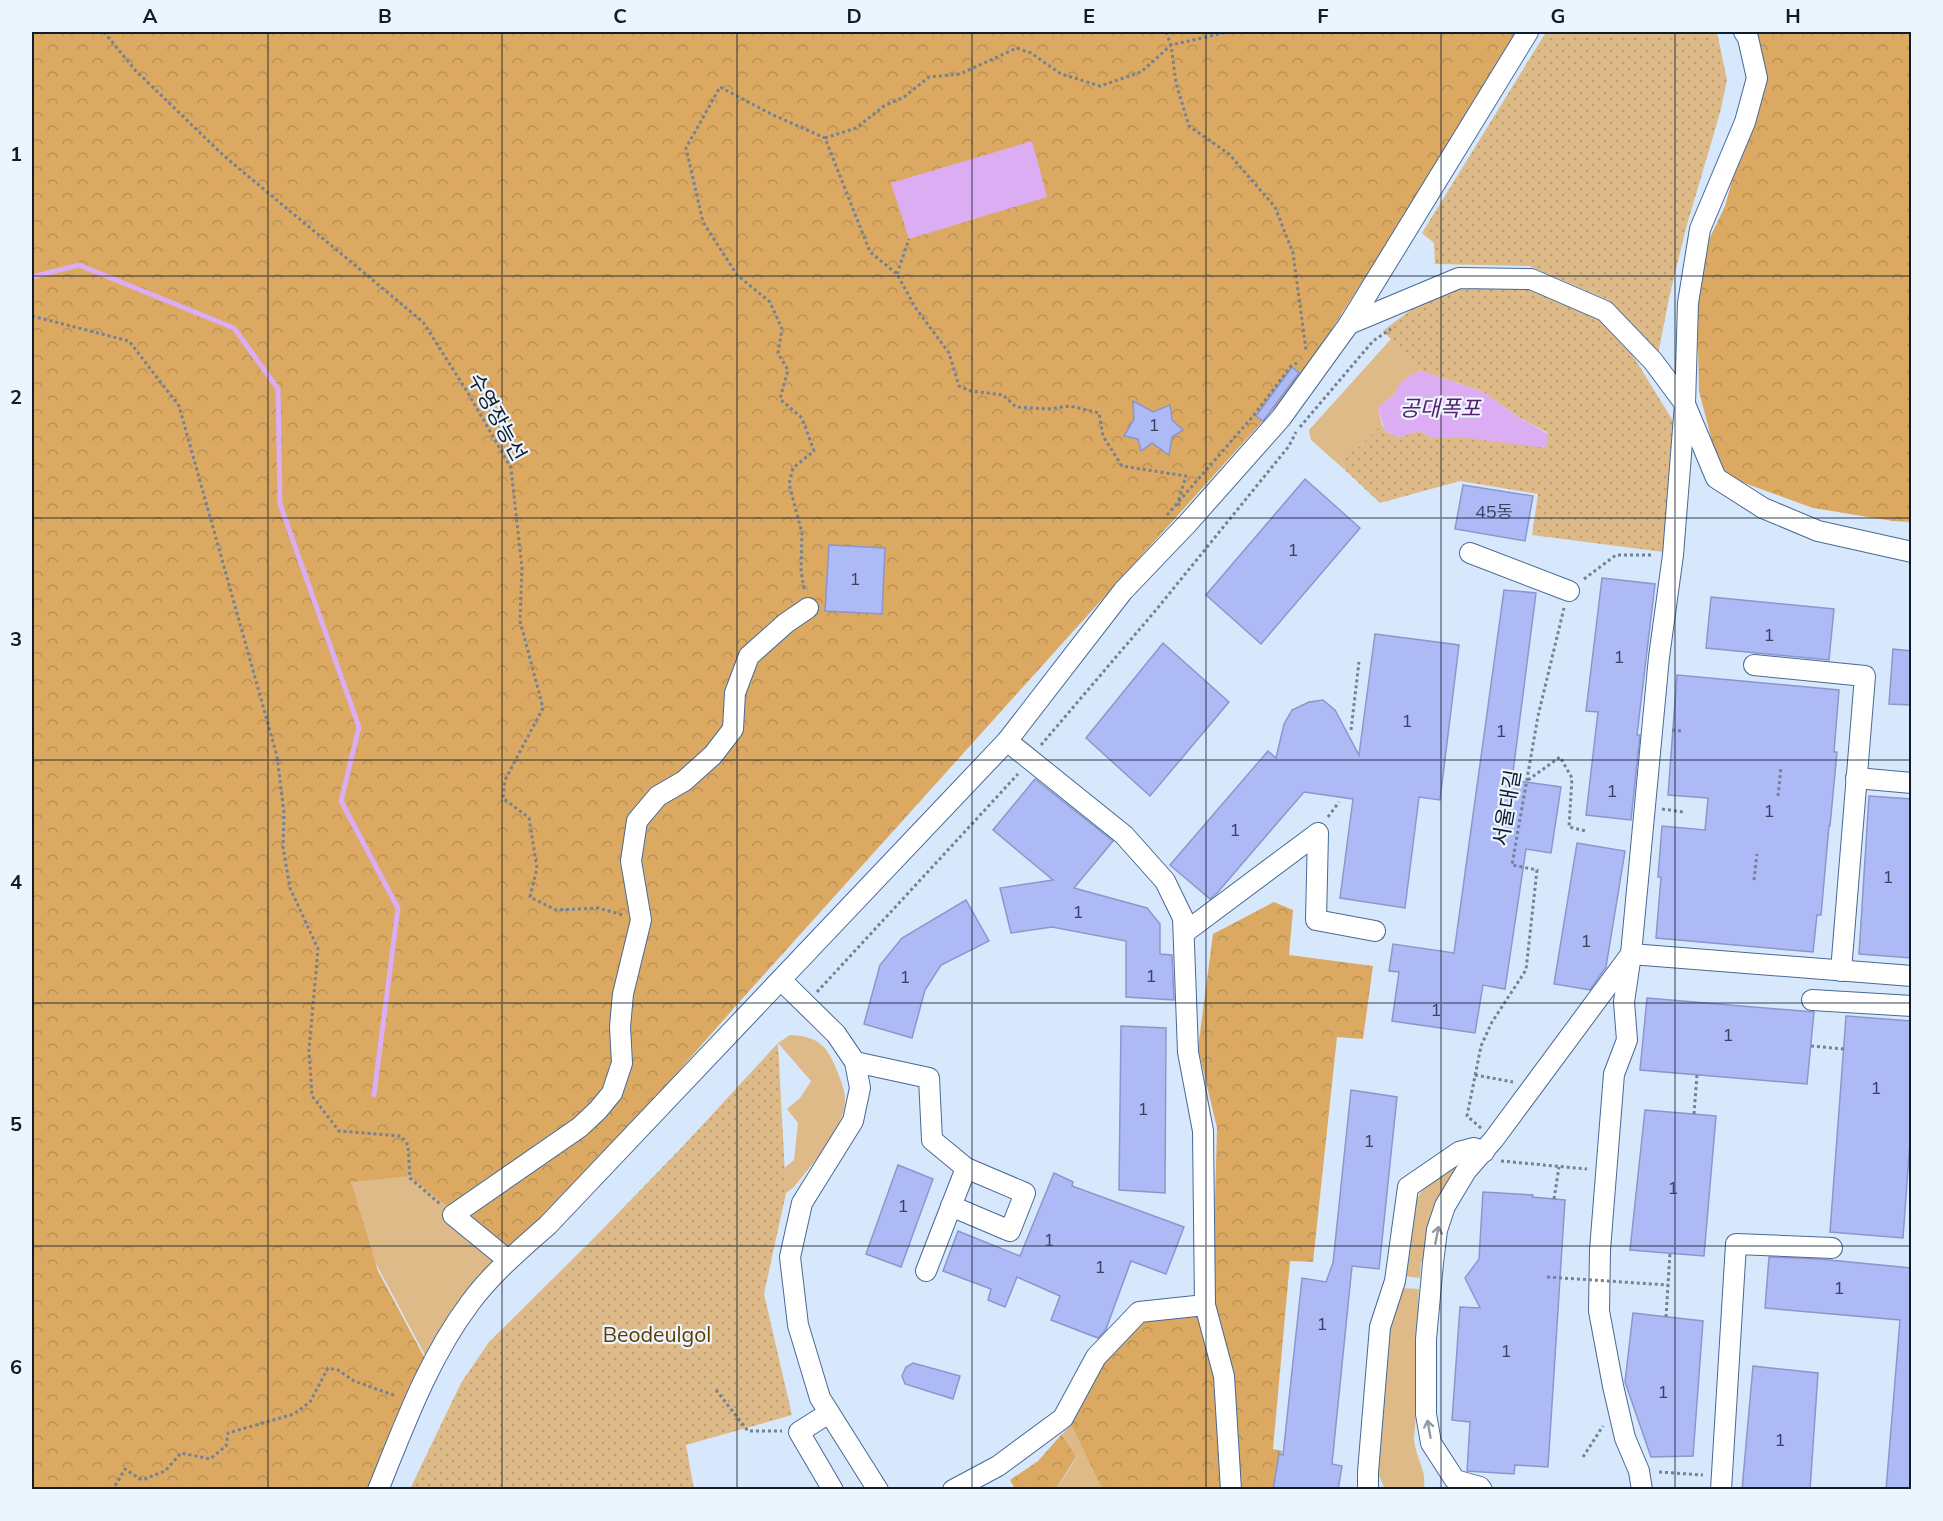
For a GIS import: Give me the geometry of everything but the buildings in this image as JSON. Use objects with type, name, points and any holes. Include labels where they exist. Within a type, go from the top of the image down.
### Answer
[{"type":"street","points":[[378,1490],[434,1361],[470,1303],[508,1260],[548,1226],[782,981],[1006,741],[1123,591],[1187,524],[1281,418],[1349,324],[1528,32]]},
{"type":"street","points":[[1640,1480],[1625,1438],[1599,1311],[1600,1250],[1614,1074],[1627,1040],[1624,1002],[1631,954],[1659,657],[1673,555],[1685,404],[1688,303],[1700,230],[1745,122],[1757,78],[1748,38],[1744,32]]},
{"type":"street","points":[[1349,324],[1459,278],[1532,279],[1605,311],[1653,361],[1685,404],[1716,478],[1762,508],[1818,531],[1911,552]]},
{"type":"street","points":[[1470,553],[1569,591]]},
{"type":"street","points":[[508,1260],[453,1215],[580,1126],[612,1093],[622,1063],[620,1027],[623,994],[640,920],[631,861],[636,822],[658,796],[684,781],[713,755],[732,729],[735,693],[749,657],[786,623],[808,608]]},
{"type":"street","points":[[1754,665],[1865,676],[1841,971]]},
{"type":"street","points":[[1006,741],[1124,835],[1165,881],[1183,918],[1188,1052],[1203,1131],[1205,1305],[1224,1376],[1231,1490]]},
{"type":"street","points":[[1856,778],[1911,783]]},
{"type":"street","points":[[1184,933],[1317,833],[1316,920],[1375,931]]},
{"type":"street","points":[[1631,954],[1911,976]]},
{"type":"street","points":[[1482,1490],[1480,1487],[1450,1486],[1431,1443],[1426,1414],[1426,1339],[1437,1230],[1445,1206],[1466,1171],[1489,1145],[1631,954]]},
{"type":"street","points":[[782,981],[836,1034],[855,1062],[860,1088],[853,1121],[801,1203],[790,1257],[798,1325],[820,1398],[878,1490]]},
{"type":"street","points":[[1812,1000],[1911,1006]]},
{"type":"street","points":[[855,1062],[929,1078],[932,1140],[966,1168],[1025,1193],[1011,1231],[951,1206]]},
{"type":"street","points":[[1368,1490],[1380,1327],[1395,1281],[1408,1187],[1459,1152],[1489,1145]]},
{"type":"street","points":[[926,1271],[966,1168]]},
{"type":"street","points":[[1722,1483],[1736,1244],[1832,1248]]},
{"type":"street","points":[[953,1490],[998,1466],[1063,1418],[1096,1358],[1139,1312],[1205,1305]]},
{"type":"street","points":[[829,1413],[799,1432],[833,1490]]},
{"type":"path","name":"수영장능선","points":[[104,32],[135,70],[224,156],[423,322],[468,393],[511,468],[522,568],[519,621],[543,708],[505,780],[503,798],[529,818],[537,868],[530,897],[556,910],[598,908],[640,920]]},
{"type":"path","points":[[1166,32],[1171,45],[1176,83],[1189,126],[1229,154],[1275,207],[1293,253],[1310,379]]},
{"type":"path","points":[[808,608],[801,570],[802,533],[789,484],[793,468],[814,451],[802,418],[780,399],[788,370],[778,353],[782,329],[770,302],[737,275],[703,222],[686,148],[720,87],[771,114],[825,138],[856,128],[884,106],[904,97],[929,77],[960,74],[1017,48],[1031,53],[1061,74],[1100,86],[1141,72],[1171,45],[1228,32]]},
{"type":"path","points":[[825,138],[870,252],[897,274],[915,307],[949,353],[959,386],[971,392],[1003,395],[1016,407],[1047,409],[1070,406],[1099,413],[1103,436],[1122,466],[1186,476],[1178,502],[1187,524]]},
{"type":"path","points":[[897,274],[909,239]]},
{"type":"path","points":[[32,316],[129,341],[179,406],[277,756],[284,813],[283,847],[290,888],[318,949],[309,1050],[312,1096],[339,1131],[401,1136],[408,1145],[410,1178],[453,1215]]},
{"type":"path","points":[[1039,748],[1156,610],[1289,446],[1295,433],[1373,341],[1398,324]]},
{"type":"path","points":[[1163,520],[1254,415],[1291,366],[1307,355],[1313,345]]},
{"type":"path","points":[[1569,591],[1617,555],[1673,555]]},
{"type":"path","name":"서울대길","points":[[1489,1145],[1467,1116],[1481,1046],[1492,1022],[1526,970],[1537,870],[1512,865],[1538,716],[1557,629],[1569,591]]},
{"type":"path","points":[[1351,730],[1359,662]]},
{"type":"path","points":[[1527,781],[1560,757],[1572,778],[1569,827],[1586,831]]},
{"type":"path","points":[[1778,796],[1781,767]]},
{"type":"path","points":[[806,1004],[1021,771]]},
{"type":"path","points":[[1657,809],[1683,812]]},
{"type":"path","points":[[1754,880],[1757,854]]},
{"type":"path","points":[[1811,1046],[1844,1049]]},
{"type":"path","points":[[1694,1114],[1697,1075]]},
{"type":"path","points":[[1489,1145],[1496,1161],[1606,1171]]},
{"type":"path","points":[[1554,1199],[1559,1167]]},
{"type":"path","points":[[1666,1317],[1671,1253]]},
{"type":"path","points":[[1546,1277],[1668,1285]]},
{"type":"path","points":[[111,1490],[125,1469],[142,1480],[165,1471],[181,1453],[210,1459],[226,1446],[228,1433],[294,1414],[310,1402],[328,1368],[338,1370],[354,1381],[399,1398]]},
{"type":"path","points":[[716,1390],[748,1431],[799,1432]]},
{"type":"path","points":[[1583,1457],[1617,1404]]},
{"type":"path","points":[[1640,1480],[1722,1483]]},
{"type":"green space","points":[[32,32],[1523,32],[1297,383],[741,1000],[513,1260],[410,1176],[351,1182],[378,1271],[430,1368],[373,1489],[32,1489]]},
{"type":"green space","points":[[1546,32],[1717,32],[1727,80],[1720,113],[1686,228],[1658,355],[1608,300],[1529,266],[1435,264],[1434,243],[1422,233]]},
{"type":"green space","points":[[1751,32],[1911,32],[1911,522],[1813,508],[1728,477],[1715,453],[1699,391],[1697,300],[1706,246],[1725,206],[1747,127]]},
{"type":"green space","points":[[1478,286],[1531,287],[1601,318],[1630,351],[1678,429],[1671,553],[1532,535],[1538,494],[1460,481],[1380,503],[1345,470],[1341,459],[1349,446],[1359,447],[1382,424],[1385,431],[1398,437],[1420,431],[1432,438],[1548,433],[1520,418],[1481,391],[1421,371],[1383,331],[1420,304],[1450,289]]},
{"type":"green space","points":[[1391,339],[1421,371],[1407,378],[1378,408],[1382,424],[1359,447],[1341,459],[1345,470],[1311,440],[1309,430]]},
{"type":"green space","points":[[1274,902],[1293,910],[1289,955],[1373,966],[1363,1039],[1337,1037],[1313,1262],[1290,1261],[1273,1449],[1282,1451],[1277,1489],[1241,1489],[1228,1374],[1212,1308],[1217,1128],[1198,1048],[1213,934]]},
{"type":"green space","points":[[790,1035],[812,1039],[823,1046],[837,1070],[845,1097],[840,1120],[827,1145],[794,1187],[786,1193],[784,1168],[794,1160],[798,1123],[787,1109],[800,1098],[811,1081],[778,1043]]},
{"type":"green space","name":"Beodeulgol","points":[[778,1043],[786,1193],[764,1294],[792,1415],[686,1445],[694,1489],[410,1489],[461,1383],[489,1342],[684,1145]]},
{"type":"green space","points":[[1468,1155],[1427,1262],[1421,1262],[1420,1278],[1404,1276],[1415,1203],[1419,1195],[1437,1176]]},
{"type":"green space","points":[[407,1167],[510,1252],[427,1359],[375,1262],[347,1173]]},
{"type":"green space","points":[[1400,1288],[1419,1289],[1418,1303],[1425,1304],[1414,1439],[1423,1470],[1424,1489],[1385,1489],[1377,1472],[1390,1322]]},
{"type":"green space","points":[[1189,1312],[1197,1316],[1202,1324],[1216,1365],[1227,1489],[1102,1489],[1071,1425],[1102,1363],[1144,1318]]},
{"type":"green space","points":[[1071,1425],[1102,1489],[1056,1490],[1076,1458],[1062,1434]]},
{"type":"green space","points":[[1062,1434],[1076,1457],[1056,1489],[1015,1489],[1010,1480],[1038,1461]]},
{"type":"water","points":[[1032,141],[1047,197],[909,239],[891,183]]},
{"type":"water","name":"공대폭포","points":[[1421,371],[1481,391],[1548,434],[1546,448],[1466,438],[1432,438],[1420,431],[1398,437],[1385,431],[1378,408],[1394,394],[1400,383],[1410,375]]},
{"type":"waterway","points":[[32,277],[79,265],[234,328],[278,389],[280,504],[359,727],[341,801],[398,908],[374,1095]]}]
